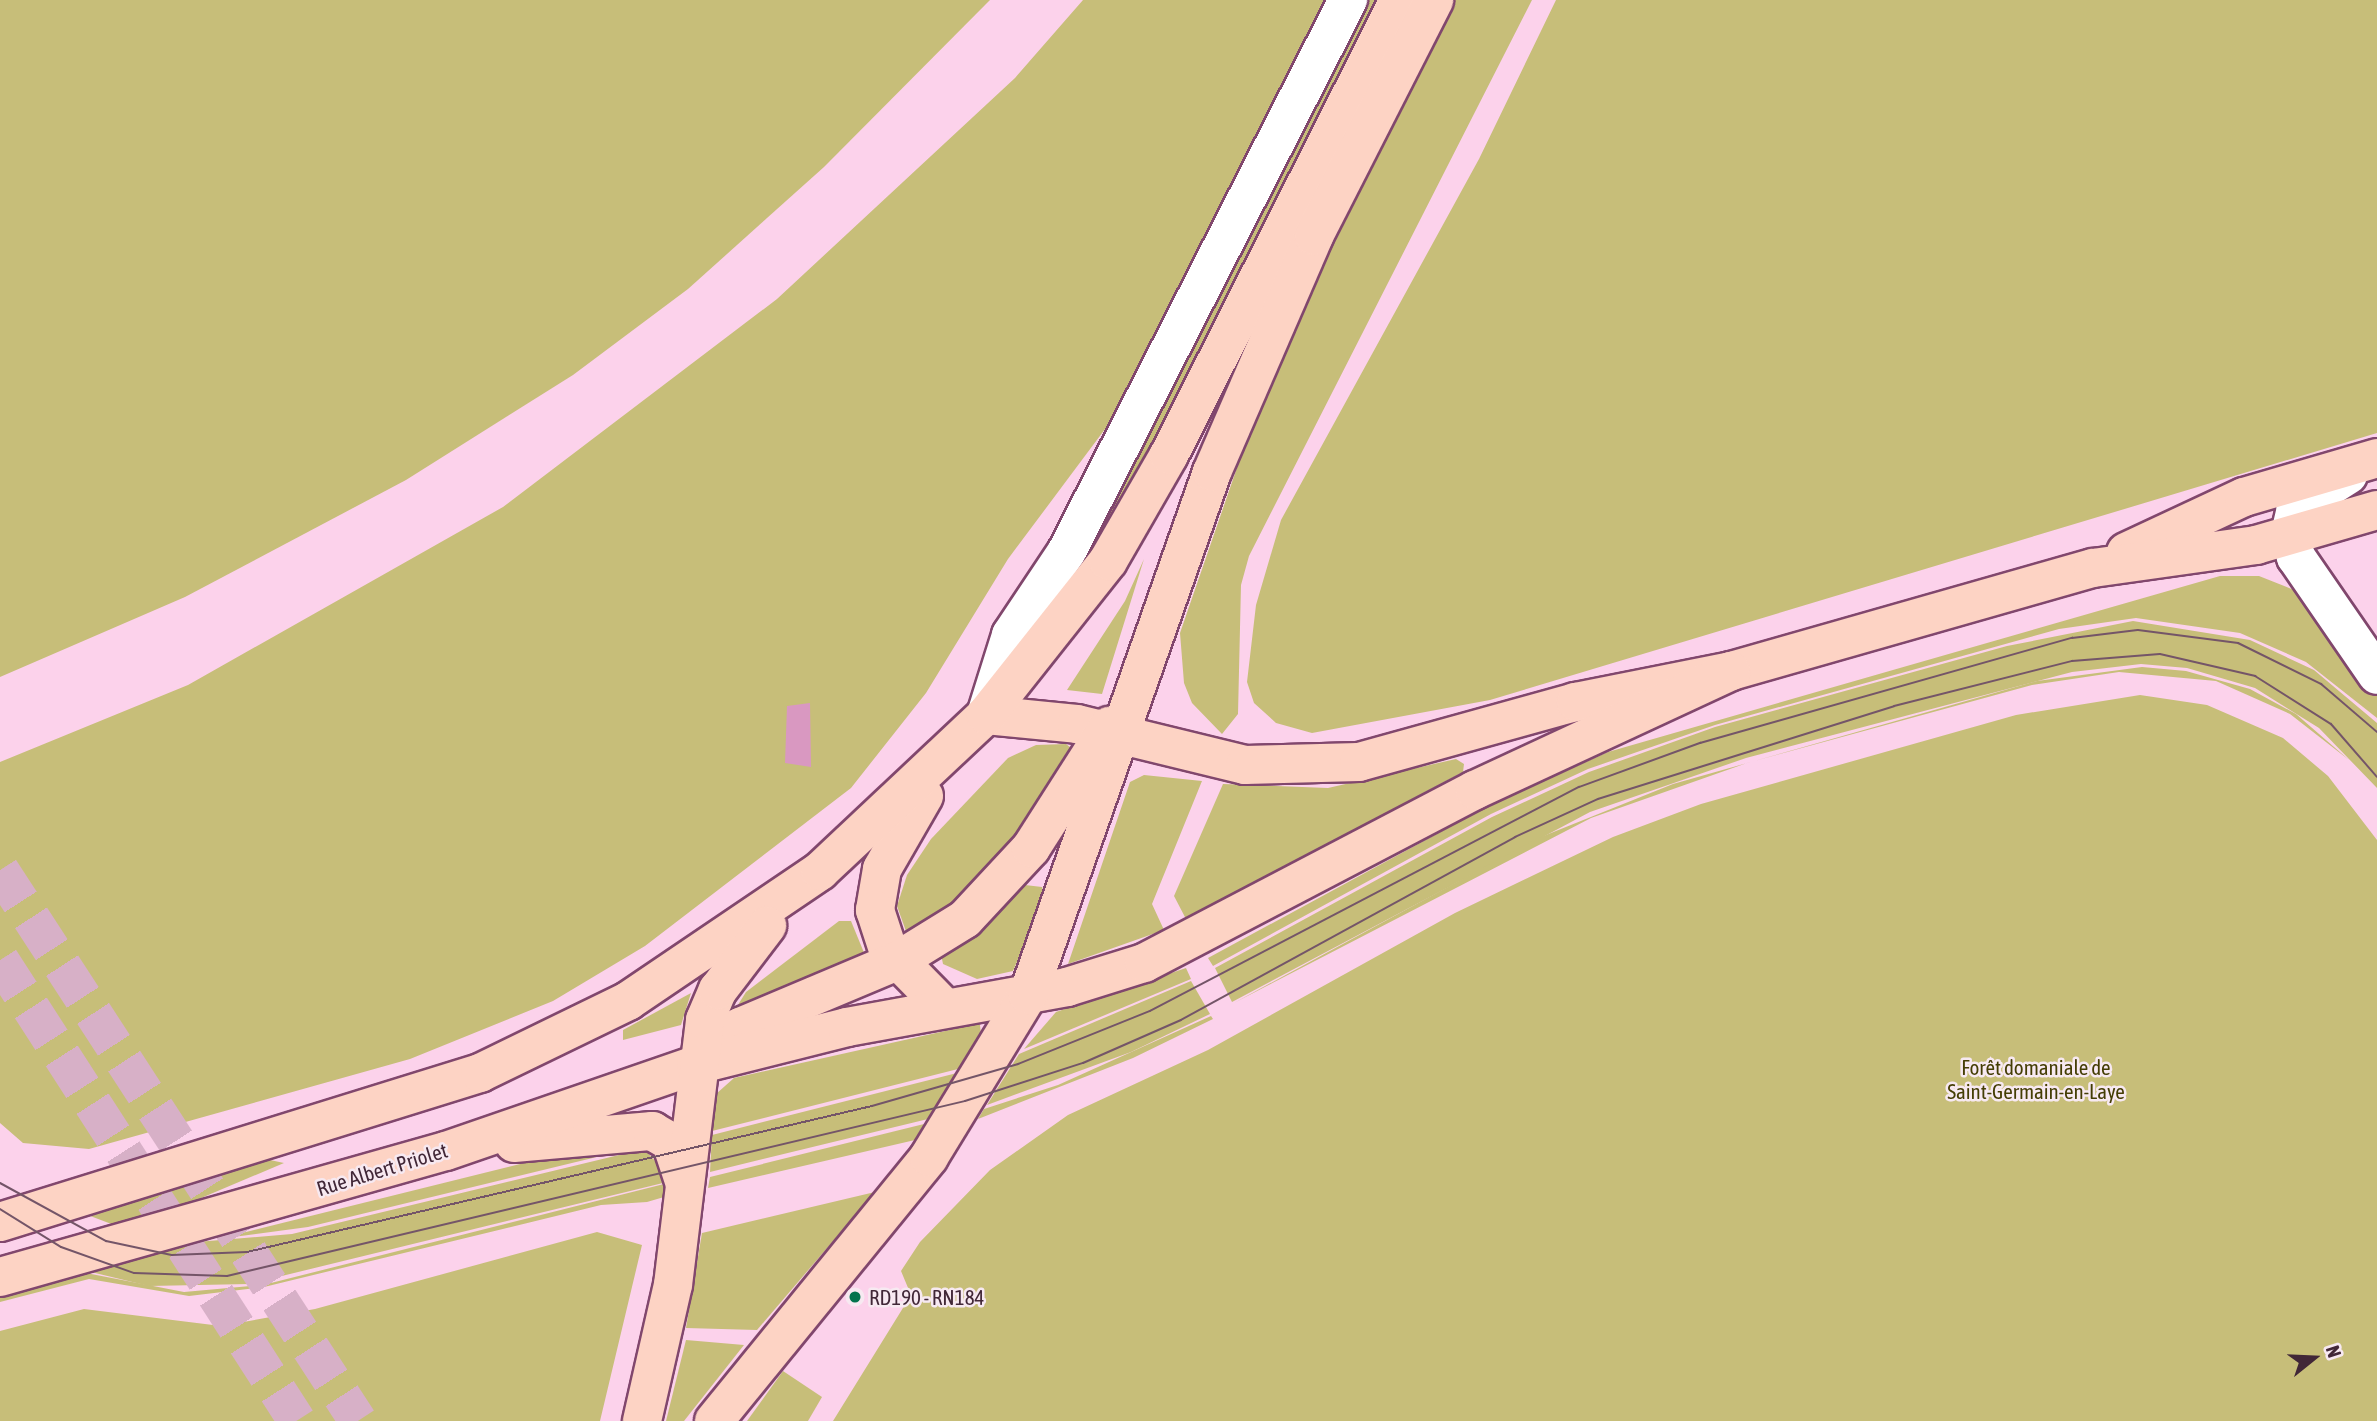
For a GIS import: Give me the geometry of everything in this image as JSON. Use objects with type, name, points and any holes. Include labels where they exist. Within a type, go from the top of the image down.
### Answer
[{"type":"main road","points":[[0,1222],[412,1099],[628,1001],[794,891],[960,742],[986,715],[1077,606],[1133,522],[1399,0]]},
{"type":"main road","points":[[714,1421],[929,1157],[1028,995],[1114,733],[1136,683],[1212,472],[1270,335],[1434,0]]},
{"type":"main road","points":[[2093,568],[2244,497],[2377,459]]},
{"type":"main road","points":[[986,715],[1049,718],[1223,762],[1309,767],[1398,755],[1542,710],[1731,671],[2093,568],[2290,536],[2377,510]]},
{"type":"main road","name":"Rue Albert Priolet","points":[[0,1277],[446,1150],[696,1065],[760,1048],[945,1008],[1028,995],[1109,975],[1186,945],[1475,790],[1731,671]]},
{"type":"main road","points":[[696,1065],[740,1027],[897,961],[988,898],[1031,848],[1114,733]]},
{"type":"main road","points":[[945,1008],[897,961],[877,924],[882,869],[960,742]]},
{"type":"main road","points":[[642,1421],[671,1297],[686,1190],[696,1065],[713,999],[794,891]]},
{"type":"main road","points":[[446,1150],[652,1131],[671,1142],[686,1190]]},
{"type":"street","points":[[986,715],[1010,635],[1067,551],[1348,0]]},
{"type":"street","points":[[2377,459],[2306,498],[2296,508],[2290,536],[2296,556],[2377,675]]},
{"type":"green space","points":[[0,0],[990,0],[824,167],[688,289],[573,375],[406,480],[185,597],[0,677]]},
{"type":"green space","points":[[1083,0],[1330,0],[1117,413],[1008,559],[926,693],[851,788],[645,946],[553,1001],[410,1059],[89,1149],[23,1143],[0,1123],[0,762],[188,685],[503,507],[777,299],[1015,78]]},
{"type":"green space","points":[[1361,0],[1387,0],[1117,508],[1079,547]]},
{"type":"green space","points":[[1444,0],[1532,0],[1249,556],[1241,585],[1238,714],[1222,734],[1192,703],[1184,683],[1180,633],[1269,375]]},
{"type":"green space","points":[[1556,0],[2377,0],[2377,433],[1490,700],[1312,733],[1276,723],[1254,703],[1247,682],[1256,605],[1281,520],[1479,159]]},
{"type":"green space","points":[[1144,559],[1102,694],[1067,690],[1125,601]]},
{"type":"green space","points":[[2220,576],[2259,576],[2299,592],[2377,691],[2377,718],[2306,662],[2240,633],[2136,618],[2059,629],[1715,725],[1588,769],[1491,814],[1213,966],[1208,958],[1492,804],[1608,752]]},
{"type":"green space","points":[[2133,621],[2250,640],[2314,670],[2377,723],[2377,788],[2319,728],[2255,688],[2187,668],[2141,664],[2072,672],[1746,758],[1590,812],[1232,1002],[1215,968],[1492,817],[1589,772],[1715,727],[2007,646]]},
{"type":"green space","points":[[2142,667],[2186,671],[2250,689],[2296,714],[2349,760],[2290,714],[2216,681],[2119,672],[2032,685],[1754,761],[2037,681]]},
{"type":"green space","name":"Forêt domaniale de Saint-Germain-en-Laye","points":[[2140,695],[2207,705],[2283,738],[2328,776],[2377,840],[2377,1421],[833,1421],[911,1295],[901,1271],[920,1242],[990,1170],[1068,1115],[1208,1050],[1455,913],[1613,837],[1701,804],[2016,715]]},
{"type":"green space","points":[[1066,744],[1075,751],[1036,818],[963,898],[907,934],[897,906],[907,875],[931,839],[1008,758],[1036,745]]},
{"type":"green space","points":[[1456,759],[1464,764],[1463,772],[1186,919],[1174,896],[1223,784],[1328,788]]},
{"type":"green space","points":[[1746,763],[1591,818],[1234,1003],[1536,839],[1673,784]]},
{"type":"green space","points":[[1144,775],[1202,781],[1152,904],[1164,930],[1068,964],[1130,782]]},
{"type":"green space","points":[[1025,885],[1042,887],[1045,897],[1013,971],[977,979],[943,964],[941,954]]},
{"type":"green space","points":[[839,921],[851,921],[867,960],[736,1008],[746,992]]},
{"type":"green space","points":[[1186,968],[1191,979],[1024,1049],[1056,1012]]},
{"type":"green space","points":[[1191,981],[1210,1014],[1131,1052],[987,1105],[1019,1054]]},
{"type":"green space","points":[[691,993],[681,1025],[623,1040],[623,1030]]},
{"type":"green space","points":[[1211,1016],[1213,1019],[1133,1058],[978,1119],[984,1109],[1058,1085]]},
{"type":"green space","points":[[980,1025],[981,1034],[958,1069],[712,1131],[716,1094],[734,1078]]},
{"type":"green space","points":[[957,1073],[928,1119],[710,1172],[712,1135]]},
{"type":"green space","points":[[924,1124],[915,1140],[708,1188],[710,1177]]},
{"type":"green space","points":[[638,1147],[308,1227],[218,1239],[581,1149]]},
{"type":"green space","points":[[644,1149],[659,1165],[663,1183],[249,1284],[149,1286],[91,1272],[197,1242],[292,1234]]},
{"type":"green space","points":[[270,1160],[284,1163],[187,1204],[114,1225],[85,1214]]},
{"type":"green space","points":[[664,1184],[664,1197],[647,1202],[601,1205],[264,1287],[189,1296],[89,1279],[0,1302],[0,1296],[86,1273],[184,1292],[263,1285]]},
{"type":"green space","points":[[875,1192],[757,1330],[686,1328],[702,1233]]},
{"type":"green space","points":[[597,1232],[642,1245],[600,1421],[0,1421],[0,1331],[84,1309],[221,1326],[315,1309]]},
{"type":"green space","points":[[686,1340],[744,1345],[684,1421],[666,1421]]},
{"type":"green space","points":[[783,1371],[822,1397],[808,1421],[747,1421]]},
{"type":"building","points":[[810,703],[811,767],[785,763],[787,706]]},
{"type":"tunnel","points":[[0,870],[358,1421]]},
{"type":"tunnel","points":[[0,960],[297,1421]]},
{"type":"tram line","points":[[0,1183],[106,1241],[172,1255],[247,1252],[872,1106],[1018,1064],[1150,1011],[1579,787],[1700,743],[2072,638],[2138,630],[2238,643],[2321,684],[2377,732]]},
{"type":"tram line","points":[[0,1209],[61,1247],[134,1273],[227,1276],[965,1101],[1083,1063],[1181,1020],[1515,837],[1598,799],[1894,706],[2072,661],[2160,654],[2255,676],[2331,724],[2377,777]]},
{"type":"place","name":"RD190 - RN184","points":[[855,1297]]}]
